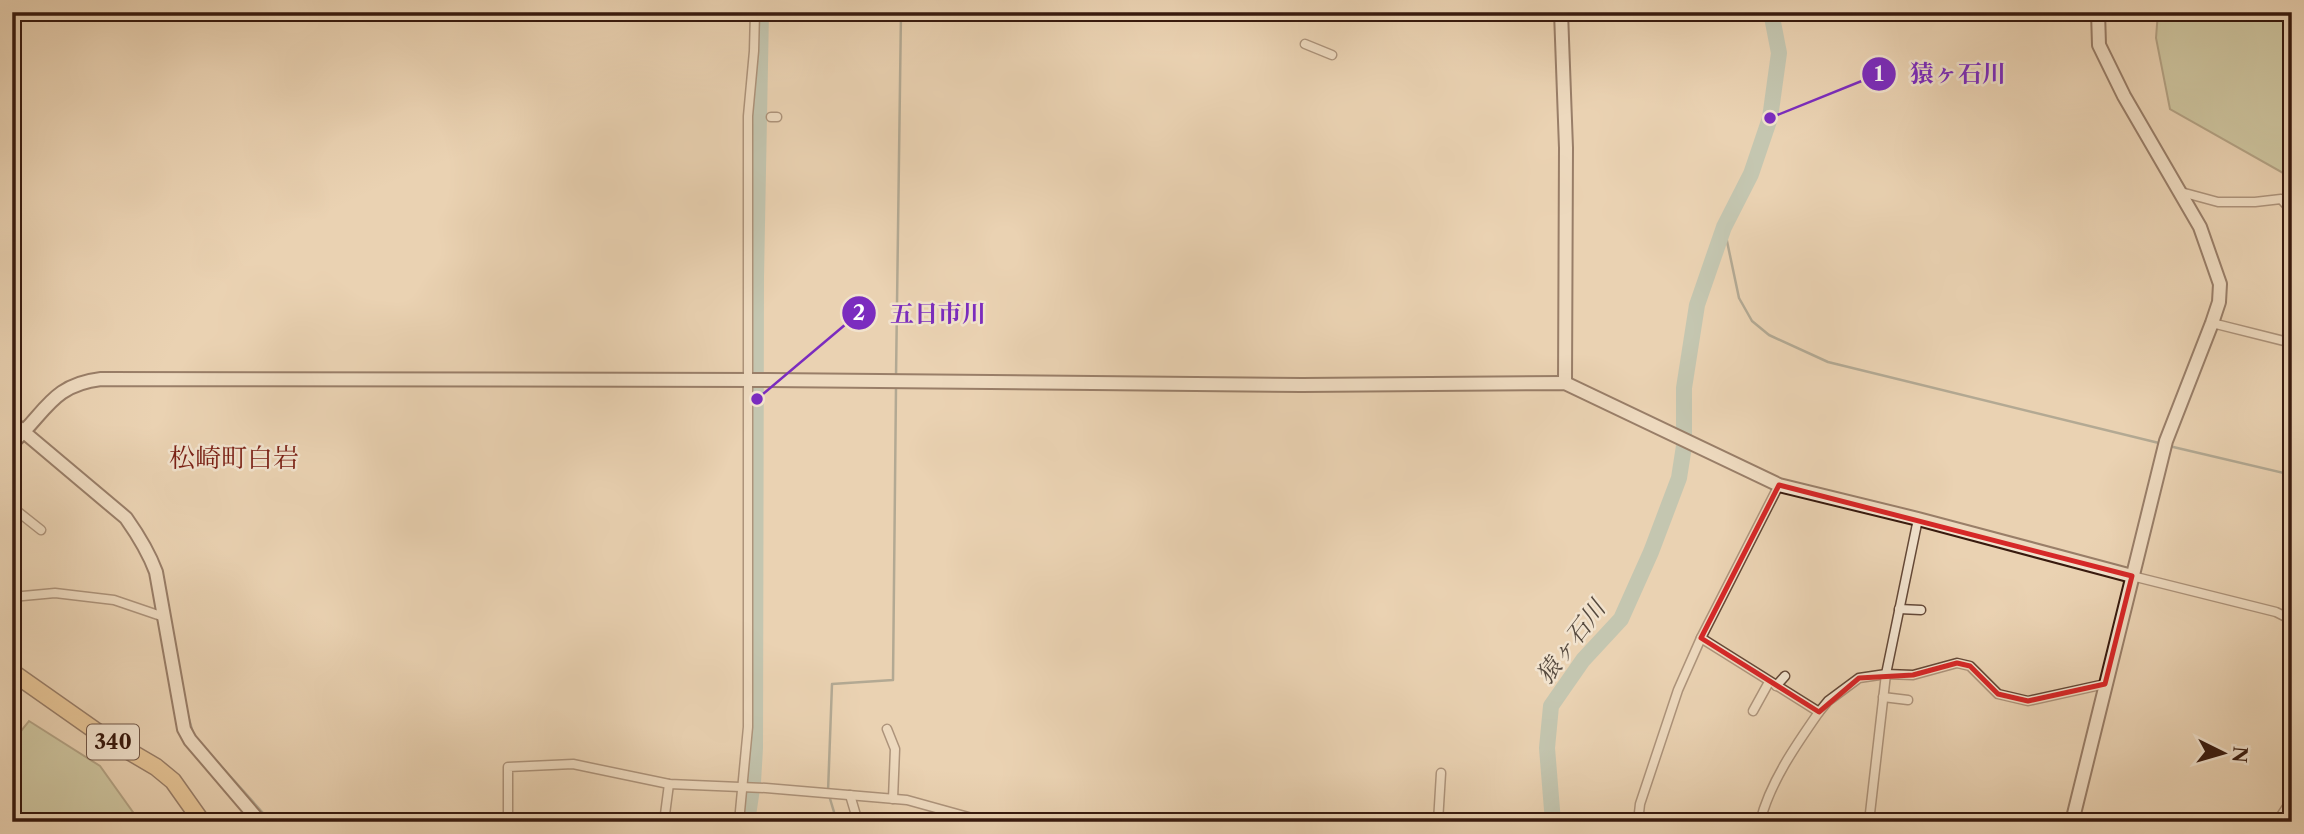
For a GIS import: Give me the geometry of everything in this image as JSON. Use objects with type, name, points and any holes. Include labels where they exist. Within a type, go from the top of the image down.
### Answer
[{"type":"highway","name":"340","points":[[12,672],[103,736],[156,767],[173,781],[202,822]]},
{"type":"street","points":[[739,822],[748,727],[748,116],[755,12]]},
{"type":"street","points":[[1561,12],[1566,149],[1565,383]]},
{"type":"street","points":[[2072,822],[2166,442],[2213,323],[2219,302],[2220,284],[2200,227],[2124,96],[2099,45],[2098,12]]},
{"type":"street","points":[[1304,44],[1332,55]]},
{"type":"street","points":[[2181,192],[2218,202],[2281,199],[2292,211]]},
{"type":"street","points":[[2213,323],[2292,343]]},
{"type":"street","points":[[12,443],[60,392],[80,382],[101,379],[768,380],[1274,385],[1565,383],[1779,485],[2276,612],[2292,620]]},
{"type":"street","points":[[12,422],[130,524],[156,572],[184,729],[190,740],[260,822]]},
{"type":"street","points":[[1638,822],[1640,804],[1655,754],[1678,690],[1701,638],[1779,485]]},
{"type":"street","points":[[12,507],[41,530]]},
{"type":"street","points":[[1869,822],[1886,674],[1918,519]]},
{"type":"street","points":[[12,597],[55,593],[114,600],[164,617]]},
{"type":"street","points":[[1899,609],[1921,610]]},
{"type":"street","points":[[1701,638],[1819,712]]},
{"type":"street","points":[[1760,822],[1775,784],[1819,712],[1828,701],[1859,678],[1886,674],[1913,675],[1957,663],[1970,666],[1997,694],[2028,701],[2105,684]]},
{"type":"street","points":[[1753,711],[1773,684],[1785,676]]},
{"type":"street","points":[[1883,697],[1908,700]]},
{"type":"street","points":[[887,729],[895,749],[894,799]]},
{"type":"street","points":[[508,822],[508,767],[584,765],[669,785],[766,788],[907,800],[972,820],[1012,822]]},
{"type":"street","points":[[1438,822],[1441,773]]},
{"type":"street","points":[[664,822],[669,785]]},
{"type":"street","points":[[850,795],[858,822]]},
{"type":"street","points":[[2277,822],[2292,799]]},
{"type":"highlighted area","points":[[1779,485],[2132,576],[2105,684],[2028,701],[1998,694],[1970,666],[1957,663],[1913,675],[1859,678],[1819,712],[1701,638]]},
{"type":"green space","points":[[2158,12],[2292,12],[2292,178],[2170,109],[2156,38]]},
{"type":"green space","points":[[29,721],[100,766],[140,822],[12,822],[12,742]]},
{"type":"waterway","points":[[747,822],[755,748],[756,277],[761,12]]},
{"type":"waterway","points":[[896,377],[901,12]]},
{"type":"waterway","name":"猿ヶ石川","points":[[1553,822],[1547,748],[1551,706],[1583,660],[1621,619],[1651,552],[1679,478],[1684,446],[1684,388],[1697,305],[1724,227],[1751,174],[1770,118],[1779,53],[1771,12]]},
{"type":"waterway","points":[[1724,227],[1739,298],[1752,321],[1769,335],[1828,362],[2163,444]]},
{"type":"waterway","points":[[837,822],[828,792],[832,684],[893,680],[896,387]]},
{"type":"waterway","points":[[2169,446],[2292,475]]},
{"type":"waterway","points":[[187,712],[198,741]]},
{"type":"waterway","points":[[203,746],[271,822]]},
{"type":"waterway","points":[[2288,822],[2292,816]]},
{"type":"place","name":"猿ヶ石川","points":[[1770,118]]},
{"type":"place","name":"五日市川","points":[[757,399]]},
{"type":"district","name":"松崎町白岩","points":[[234,458]]}]
